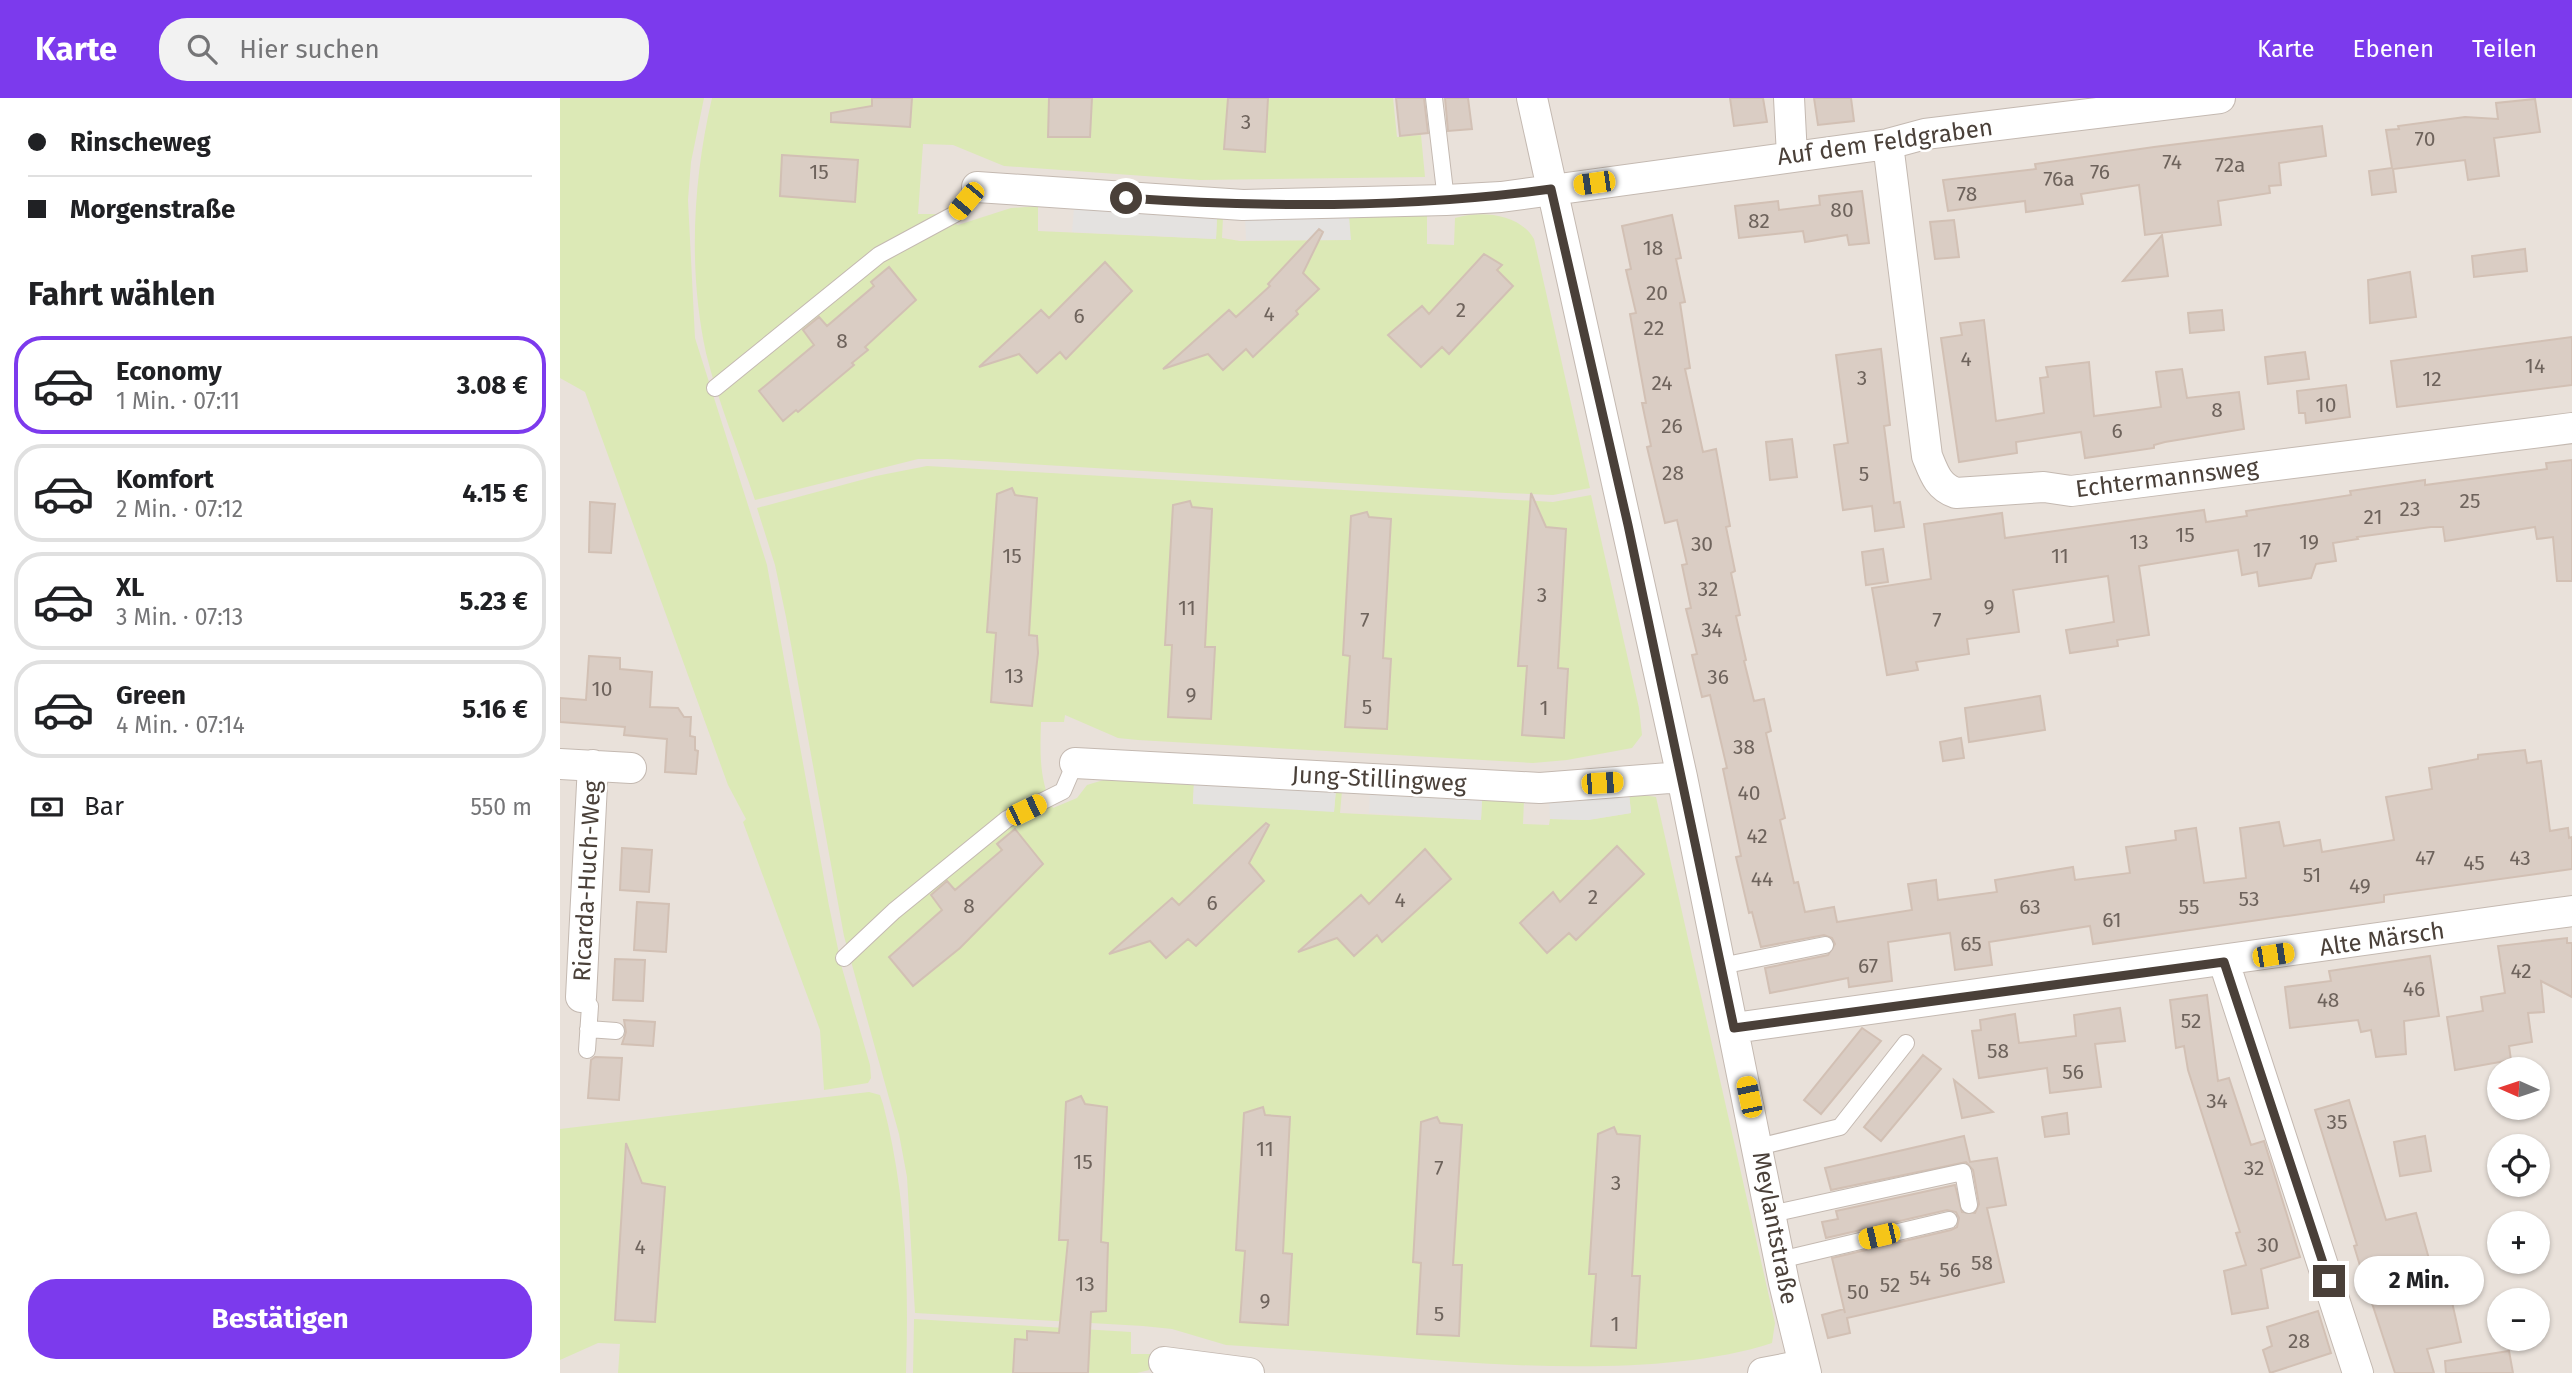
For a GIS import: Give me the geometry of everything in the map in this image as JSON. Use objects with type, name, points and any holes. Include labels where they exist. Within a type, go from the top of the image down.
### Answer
[{"type":"street","name":"Meylantstraße","points":[[1532,98],[1682,777],[1780,1260],[1805,1369]]},
{"type":"street","points":[[1789,98],[1792,156]]},
{"type":"street","name":"Auf dem Feldgraben","points":[[977,187],[1243,205],[1446,200],[1551,189],[1888,144],[1924,134],[2220,98]]},
{"type":"street","name":"Echtermannsweg","points":[[1888,144],[1927,456],[1937,480],[1945,489],[1956,493],[2044,487],[2071,491],[2572,428]]},
{"type":"street","name":"Ricarda-Huch-Weg","points":[[560,764],[631,768]]},
{"type":"street","name":"Jung-Stillingweg","points":[[1075,764],[1539,788],[1682,777]]},
{"type":"street","name":"Ricarda-Huch-Weg","points":[[581,998],[593,765]]},
{"type":"street","name":"Alte Märsch","points":[[1734,1028],[2224,962],[2572,911]]},
{"type":"street","points":[[2224,962],[2358,1373]]},
{"type":"street","points":[[1163,1367],[1249,1373]]},
{"type":"street","points":[[1763,1373],[1805,1369]]},
{"type":"lane","points":[[1434,98],[1446,200]]},
{"type":"lane","points":[[715,388],[879,255],[955,214],[977,187]]},
{"type":"lane","points":[[844,958],[894,911],[1007,819],[1063,791],[1075,764]]},
{"type":"lane","points":[[1721,967],[1825,945]]},
{"type":"lane","points":[[581,998],[590,1006],[587,1050]]},
{"type":"lane","points":[[589,1029],[616,1031]]},
{"type":"lane","points":[[1758,1147],[1840,1127],[1906,1043]]},
{"type":"lane","points":[[1771,1214],[1963,1172],[1969,1205]]},
{"type":"lane","points":[[1780,1260],[1949,1220]]},
{"type":"shaded area","points":[[560,98],[2572,98],[2572,1373],[560,1373]]},
{"type":"shaded area","points":[[1074,208],[1217,217],[1216,239],[1072,232]]},
{"type":"shaded area","points":[[1245,216],[1349,217],[1351,240],[1246,240]]},
{"type":"shaded area","points":[[1194,782],[1336,789],[1334,812],[1193,804]]},
{"type":"shaded area","points":[[1370,791],[1482,798],[1481,820],[1369,813]]},
{"type":"shaded area","points":[[1629,793],[1631,813],[1588,820],[1550,819],[1549,800]]},
{"type":"green space","points":[[560,98],[704,98],[691,162],[688,200],[695,338],[767,565],[829,906],[842,968],[870,1065],[871,1078],[868,1083],[824,1090],[820,1030],[743,822],[746,819],[728,785],[585,392],[560,378]]},
{"type":"green space","points":[[712,98],[1393,98],[1397,137],[1421,135],[1425,177],[1200,180],[1004,166],[953,145],[923,144],[918,214],[937,214],[958,225],[1011,208],[1038,206],[1038,231],[1216,239],[1217,217],[1223,217],[1222,238],[1240,241],[1350,240],[1349,217],[1427,215],[1427,244],[1454,245],[1455,218],[1476,214],[1510,219],[1528,231],[1534,239],[1590,488],[1553,495],[1506,493],[918,459],[755,500],[711,371],[700,322],[695,225],[701,161]]},
{"type":"green space","points":[[927,466],[1553,502],[1591,495],[1639,708],[1642,735],[1632,748],[1567,760],[1533,763],[1118,738],[1065,715],[1064,722],[1041,722],[1043,777],[1053,808],[1077,798],[1087,785],[1110,778],[1194,782],[1193,803],[1334,811],[1336,789],[1342,791],[1340,813],[1481,820],[1482,798],[1524,800],[1523,824],[1549,825],[1550,819],[1588,820],[1631,813],[1629,793],[1656,797],[1775,1323],[1772,1343],[1736,1353],[1655,1364],[1525,1365],[1226,1345],[1172,1329],[1143,1326],[915,1313],[907,1177],[899,1134],[844,936],[786,617],[775,565],[757,508],[876,476]]},
{"type":"green space","points":[[869,1092],[880,1095],[897,1170],[906,1271],[906,1373],[618,1373],[620,1344],[598,1343],[560,1360],[560,1129]]},
{"type":"green space","points":[[914,1319],[1131,1332],[1131,1354],[1152,1354],[1149,1370],[1137,1373],[913,1373]]},
{"type":"building","points":[[872,98],[912,98],[910,127],[831,122],[831,113],[872,106]]},
{"type":"building","points":[[1049,98],[1092,98],[1090,137],[1048,137]]},
{"type":"building","points":[[1228,98],[1268,98],[1265,152],[1224,149]]},
{"type":"building","points":[[1396,98],[1424,98],[1428,133],[1400,136]]},
{"type":"building","points":[[1445,98],[1468,98],[1472,129],[1448,131]]},
{"type":"building","points":[[1730,98],[1763,98],[1767,122],[1734,126]]},
{"type":"building","points":[[1814,98],[1851,98],[1854,121],[1818,125]]},
{"type":"building","points":[[2535,99],[2540,132],[2494,138],[2499,176],[2468,180],[2465,160],[2393,169],[2396,192],[2372,195],[2369,171],[2392,168],[2386,130],[2465,117],[2498,119],[2496,103]]},
{"type":"building","points":[[2322,126],[2326,156],[2279,163],[2281,185],[2269,186],[2270,193],[2218,201],[2221,225],[2145,235],[2139,185],[2081,194],[2083,204],[2026,212],[2025,201],[1948,211],[1943,180],[2036,169],[2035,164],[2154,147]]},
{"type":"building","points":[[782,155],[858,160],[855,202],[780,196]]},
{"type":"building","points":[[1862,191],[1869,243],[1849,245],[1847,235],[1805,242],[1803,231],[1739,238],[1735,206],[1778,201],[1779,210],[1820,205],[1819,196]]},
{"type":"building","points":[[1672,215],[1681,258],[1676,259],[1685,302],[1680,303],[1690,368],[1685,369],[1703,452],[1716,449],[1730,526],[1726,527],[1735,571],[1731,573],[1740,615],[1736,616],[1746,660],[1744,661],[1754,701],[1764,699],[1771,731],[1766,733],[1785,818],[1780,820],[1794,883],[1798,882],[1805,912],[1834,907],[1837,922],[1912,910],[1908,884],[1936,880],[1938,900],[1997,892],[1995,880],[2073,867],[2075,880],[2130,873],[2126,847],[2176,840],[2175,831],[2196,828],[2204,883],[2246,878],[2240,828],[2279,822],[2284,846],[2320,840],[2322,852],[2394,840],[2386,797],[2432,789],[2429,768],[2478,759],[2478,755],[2525,750],[2527,763],[2541,761],[2550,831],[2568,828],[2569,838],[2572,837],[2572,869],[2384,895],[2384,902],[2093,944],[2090,926],[1989,942],[1992,965],[1955,970],[1950,933],[1888,942],[1892,981],[1849,987],[1848,978],[1770,993],[1765,968],[1828,955],[1835,944],[1832,938],[1824,935],[1761,947],[1752,912],[1749,913],[1736,857],[1741,856],[1723,769],[1727,768],[1710,695],[1702,697],[1692,655],[1697,654],[1686,609],[1691,608],[1682,565],[1687,564],[1677,520],[1665,523],[1647,447],[1651,446],[1642,403],[1646,403],[1630,314],[1636,313],[1626,270],[1631,269],[1622,226]]},
{"type":"building","points":[[1954,220],[1959,257],[1935,259],[1930,222]]},
{"type":"building","points":[[1319,229],[1323,232],[1303,273],[1319,289],[1296,311],[1298,314],[1253,357],[1246,349],[1223,370],[1208,354],[1163,369],[1229,310],[1236,317],[1270,286],[1268,284]]},
{"type":"building","points":[[2162,235],[2168,276],[2123,281]]},
{"type":"building","points":[[2525,249],[2527,271],[2474,277],[2472,256]]},
{"type":"building","points":[[1484,254],[1502,265],[1497,270],[1513,286],[1449,354],[1442,347],[1421,367],[1388,335],[1422,306],[1429,314]]},
{"type":"building","points":[[1105,262],[1132,291],[1066,359],[1060,352],[1037,373],[1019,354],[979,367],[1041,310],[1049,318]]},
{"type":"building","points":[[889,267],[916,300],[865,347],[868,350],[852,363],[854,365],[798,412],[796,410],[783,421],[759,391],[814,345],[803,330],[819,317],[827,326],[874,286],[871,282]]},
{"type":"building","points":[[2410,272],[2416,317],[2370,323],[2368,280]]},
{"type":"building","points":[[2222,310],[2224,330],[2190,333],[2188,313]]},
{"type":"building","points":[[1984,320],[1996,421],[2044,413],[2040,378],[2048,377],[2046,367],[2089,362],[2094,416],[2161,407],[2156,372],[2182,369],[2187,398],[2239,392],[2244,429],[2165,442],[2154,445],[2154,448],[2085,458],[2081,432],[2016,442],[2017,453],[1959,462],[1941,338],[1962,335],[1960,323]]},
{"type":"building","points":[[2572,337],[2572,385],[2397,407],[2391,361]]},
{"type":"building","points":[[1881,349],[1890,425],[1884,426],[1894,503],[1900,502],[1904,527],[1875,531],[1872,506],[1843,510],[1834,445],[1848,443],[1836,355]]},
{"type":"building","points":[[2305,352],[2309,379],[2268,384],[2265,357]]},
{"type":"building","points":[[2346,385],[2350,417],[2306,423],[2305,413],[2299,413],[2297,391]]},
{"type":"building","points":[[1792,439],[1797,477],[1770,480],[1766,442]]},
{"type":"building","points":[[2572,460],[2572,581],[2557,581],[2553,537],[2537,539],[2535,527],[2445,541],[2443,527],[2357,537],[2358,539],[2333,543],[2336,561],[2316,564],[2311,578],[2259,586],[2257,572],[2242,575],[2238,550],[2139,566],[2149,635],[2117,640],[2118,646],[2070,653],[2066,630],[2114,622],[2108,576],[2013,590],[2019,632],[1967,639],[1969,654],[1916,662],[1918,670],[1887,675],[1872,588],[1931,579],[1924,524],[2002,513],[2005,538],[2204,510],[2206,522],[2247,516],[2246,511],[2351,495],[2350,491],[2425,480],[2425,485],[2547,469],[2546,463]]},
{"type":"building","points":[[1012,488],[1015,495],[1037,498],[1029,635],[1037,636],[1038,653],[1032,706],[991,702],[996,633],[987,632],[997,494]]},
{"type":"building","points":[[1531,493],[1546,527],[1566,529],[1558,668],[1568,669],[1564,738],[1522,735],[1527,666],[1518,666]]},
{"type":"building","points":[[1190,501],[1192,507],[1212,509],[1205,647],[1215,647],[1211,719],[1168,717],[1172,645],[1165,645],[1173,505]]},
{"type":"building","points":[[590,502],[615,504],[611,553],[589,552]]},
{"type":"building","points":[[1367,512],[1369,517],[1391,519],[1383,658],[1391,659],[1387,729],[1345,727],[1350,656],[1343,655],[1351,516]]},
{"type":"building","points":[[1883,549],[1888,582],[1866,585],[1862,552]]},
{"type":"building","points":[[589,656],[620,658],[620,669],[652,672],[650,707],[678,708],[684,717],[691,717],[690,736],[695,737],[695,750],[698,751],[696,774],[665,772],[667,739],[624,735],[625,727],[560,722],[560,698],[586,700]]},
{"type":"building","points":[[2040,696],[2045,730],[1969,742],[1965,708]]},
{"type":"building","points":[[1961,738],[1964,758],[1943,761],[1940,742]]},
{"type":"building","points":[[1266,823],[1269,825],[1249,863],[1264,881],[1196,946],[1188,939],[1166,958],[1150,941],[1109,954],[1172,898],[1179,905]]},
{"type":"building","points":[[1015,829],[1043,864],[960,948],[913,986],[889,957],[942,910],[931,895],[947,881],[955,890],[1002,850],[997,844]]},
{"type":"building","points":[[1617,846],[1644,874],[1576,940],[1569,933],[1547,953],[1520,923],[1553,892],[1560,902]]},
{"type":"building","points":[[622,848],[652,850],[649,892],[620,890]]},
{"type":"building","points":[[1425,849],[1451,879],[1382,942],[1377,935],[1354,956],[1337,938],[1298,952],[1361,895],[1369,904]]},
{"type":"building","points":[[637,902],[669,904],[666,952],[634,950]]},
{"type":"building","points":[[2567,938],[2567,943],[2572,943],[2572,997],[2541,981],[2544,1012],[2528,1013],[2532,1042],[2509,1046],[2511,1057],[2487,1057],[2487,1064],[2455,1070],[2447,1017],[2483,1011],[2481,997],[2505,993],[2498,946]]},
{"type":"building","points":[[2430,956],[2439,1016],[2404,1021],[2406,1054],[2376,1057],[2371,1030],[2361,1032],[2358,1020],[2290,1028],[2285,987],[2331,981],[2329,971]]},
{"type":"building","points":[[615,959],[645,960],[643,1001],[613,1000]]},
{"type":"building","points":[[2207,995],[2218,1081],[2229,1078],[2251,1145],[2264,1141],[2300,1257],[2261,1269],[2268,1308],[2232,1314],[2224,1271],[2246,1265],[2236,1233],[2240,1232],[2188,1070],[2184,1046],[2176,1048],[2170,1000]]},
{"type":"building","points":[[2120,1008],[2125,1041],[2095,1044],[2101,1087],[2050,1093],[2047,1068],[1979,1078],[1972,1031],[1981,1030],[1980,1020],[2015,1014],[2019,1043],[2076,1036],[2074,1015]]},
{"type":"building","points":[[624,1020],[655,1022],[653,1046],[622,1044],[626,1032]]},
{"type":"building","points":[[1862,1028],[1881,1041],[1821,1114],[1804,1100]]},
{"type":"building","points":[[1923,1055],[1941,1069],[1881,1141],[1864,1127]]},
{"type":"building","points":[[595,1057],[622,1058],[619,1100],[588,1098],[591,1060]]},
{"type":"building","points":[[1954,1080],[1993,1112],[1962,1118]]},
{"type":"building","points":[[1081,1096],[1085,1104],[1107,1107],[1101,1242],[1108,1243],[1106,1311],[1091,1312],[1088,1373],[1013,1373],[1015,1339],[1027,1340],[1027,1331],[1059,1333],[1068,1240],[1059,1240],[1066,1102]]},
{"type":"building","points":[[2349,1100],[2386,1220],[2416,1213],[2433,1273],[2445,1271],[2461,1342],[2427,1349],[2434,1373],[2395,1373],[2365,1282],[2354,1246],[2357,1245],[2315,1110]]},
{"type":"building","points":[[1263,1107],[1265,1115],[1290,1117],[1283,1253],[1292,1254],[1288,1325],[1240,1322],[1245,1251],[1236,1250],[1244,1113]]},
{"type":"building","points":[[2067,1113],[2069,1134],[2045,1137],[2042,1117]]},
{"type":"building","points":[[1437,1117],[1440,1123],[1462,1125],[1453,1265],[1462,1265],[1459,1336],[1417,1334],[1421,1263],[1413,1262],[1421,1122]]},
{"type":"building","points":[[1614,1127],[1617,1134],[1640,1136],[1632,1276],[1640,1276],[1636,1348],[1591,1346],[1596,1274],[1589,1274],[1598,1134]]},
{"type":"building","points":[[1964,1136],[1970,1162],[1997,1158],[2006,1205],[1987,1208],[2004,1282],[1847,1318],[1850,1333],[1828,1338],[1822,1315],[1844,1309],[1845,1313],[1832,1258],[1951,1230],[1957,1227],[1959,1218],[1956,1212],[1947,1210],[1826,1238],[1822,1222],[1838,1219],[1836,1211],[1955,1185],[1962,1212],[1975,1213],[1979,1204],[1973,1170],[1966,1162],[1831,1190],[1825,1168]]},
{"type":"building","points":[[2425,1136],[2431,1171],[2400,1176],[2394,1142]]},
{"type":"building","points":[[626,1143],[642,1183],[665,1187],[655,1322],[615,1320]]},
{"type":"building","points":[[2318,1311],[2331,1353],[2270,1373],[2263,1350],[2272,1346],[2267,1327]]},
{"type":"building","points":[[2509,1351],[2513,1373],[2446,1373],[2445,1361]]},
{"type":"route","points":[[1126,198],[1208,204],[1301,204],[1501,197],[1551,189],[1628,525],[1734,1028],[2224,962],[2329,1281]]}]
